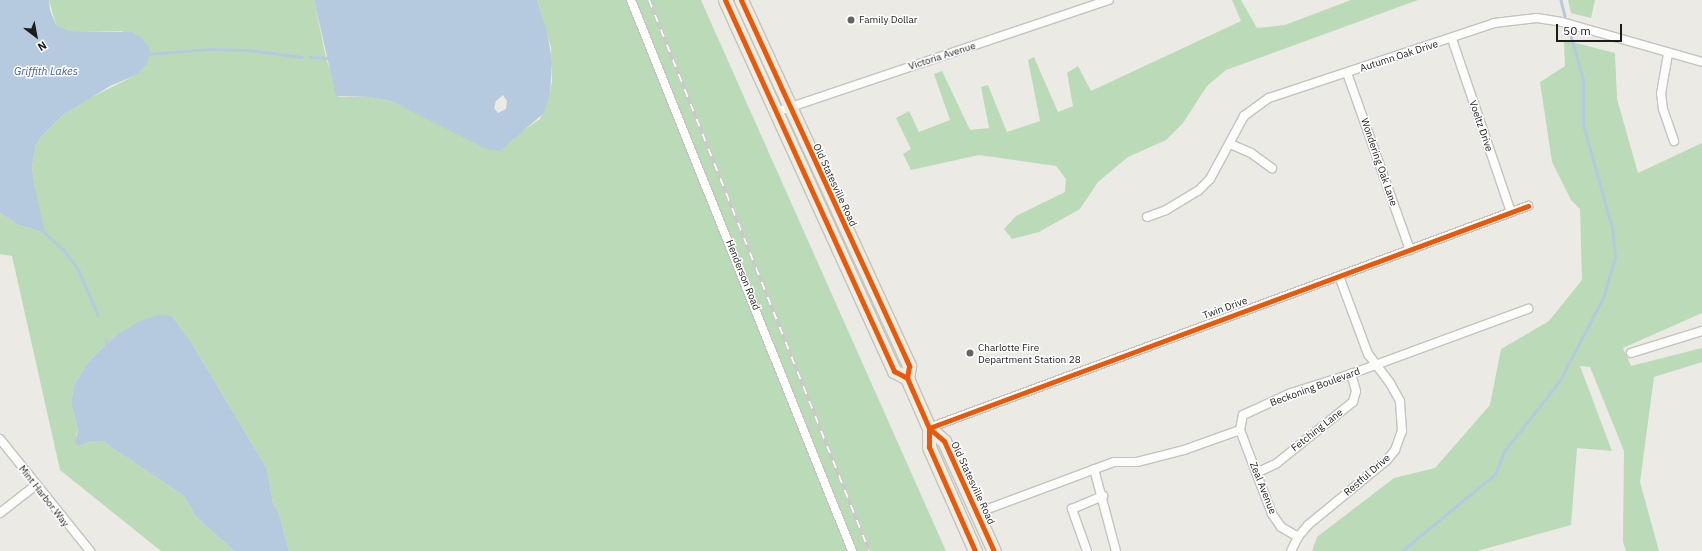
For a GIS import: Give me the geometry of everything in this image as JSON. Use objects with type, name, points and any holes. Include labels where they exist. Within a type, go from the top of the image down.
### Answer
[{"type":"main road","name":"Old Statesville Road","points":[[724,0],[894,371],[907,378]]},
{"type":"main road","name":"Old Statesville Road","points":[[741,0],[909,366],[907,378],[928,428],[929,447],[975,551]]},
{"type":"main road","name":"Old Statesville Road","points":[[928,428],[944,441],[994,551]]},
{"type":"street","name":"Henderson Road","points":[[631,0],[852,551]]},
{"type":"street","name":"Victoria Avenue","points":[[776,112],[1109,0]]},
{"type":"street","name":"Autumn Oak Drive","points":[[1147,217],[1166,210],[1198,191],[1210,179],[1240,123],[1253,107],[1268,98],[1452,39],[1494,23],[1516,18],[1537,18],[1578,26],[1668,54],[1702,62]]},
{"type":"street","name":"Voeltz Drive","points":[[1452,39],[1511,212]]},
{"type":"street","points":[[1668,54],[1661,93],[1663,109],[1674,141]]},
{"type":"street","name":"Wondering Oak Lane","points":[[1347,73],[1410,250]]},
{"type":"street","points":[[1230,144],[1251,153],[1272,168]]},
{"type":"street","name":"Twin Drive","points":[[928,428],[1528,206]]},
{"type":"street","name":"Restful Drive","points":[[1291,551],[1298,537],[1308,525],[1387,460],[1399,442],[1403,422],[1400,401],[1390,383],[1368,354],[1339,276]]},
{"type":"street","name":"Beckoning Boulevard","points":[[1240,430],[1243,415],[1291,393],[1351,374],[1528,309]]},
{"type":"street","points":[[1631,353],[1702,330]]},
{"type":"street","name":"Fetching Lane","points":[[1256,473],[1277,463],[1353,402],[1356,391],[1351,374]]},
{"type":"street","points":[[977,513],[1114,462],[1137,462],[1240,430]]},
{"type":"street","name":"Zeal Avenue","points":[[1240,430],[1272,514],[1281,527],[1298,537]]},
{"type":"street","name":"Mint Harbor Way","points":[[0,439],[90,551]]},
{"type":"street","points":[[1094,469],[1103,496],[1116,551]]},
{"type":"street","points":[[0,513],[36,485]]},
{"type":"street","points":[[1087,551],[1072,509],[1103,496]]},
{"type":"green space","points":[[49,0],[314,0],[326,58],[339,97],[370,97],[393,102],[428,118],[524,130],[540,119],[550,93],[552,81],[551,47],[537,0],[701,0],[946,551],[289,551],[279,513],[273,503],[267,469],[191,342],[172,316],[115,336],[89,361],[74,385],[71,403],[78,429],[76,435],[80,446],[91,441],[102,441],[184,496],[196,517],[234,551],[161,551],[60,470],[12,256],[0,254],[0,213],[18,225],[45,233],[36,200],[32,166],[36,145],[42,136],[63,115],[90,98],[136,75],[122,31],[70,31],[56,25]]},
{"type":"green space","points":[[1232,0],[1241,0],[1257,28],[1285,25],[1351,0],[1418,0],[1226,70],[1207,86],[1183,123],[1166,140],[1128,157],[1098,182],[1080,209],[1039,232],[1012,239],[1004,229],[1016,216],[1065,192],[1066,179],[1056,166],[979,155],[911,170],[903,154],[911,149],[896,118],[909,111],[919,132],[950,120],[934,74],[942,71],[970,130],[989,128],[981,87],[988,85],[1007,132],[1040,121],[1028,60],[1034,57],[1058,112],[1073,106],[1067,73],[1078,66],[1091,91],[1241,21]]},
{"type":"green space","points":[[1568,0],[1595,0],[1591,18],[1571,13]]},
{"type":"green space","points":[[1564,40],[1615,53],[1617,99],[1638,173],[1702,143],[1702,313],[1623,348],[1631,366],[1702,348],[1702,362],[1654,377],[1640,482],[1659,551],[1626,551],[1623,542],[1624,451],[1590,367],[1580,366],[1612,451],[1577,448],[1571,525],[1477,551],[1312,551],[1317,537],[1394,478],[1435,468],[1490,405],[1501,349],[1549,321],[1582,280],[1580,209],[1571,200],[1552,162],[1540,82],[1565,66]]},
{"type":"water","name":"Griffith Lakes","points":[[0,0],[49,0],[50,10],[56,25],[70,31],[132,32],[142,38],[149,47],[150,55],[146,65],[136,75],[110,86],[63,115],[42,136],[36,145],[32,166],[34,183],[45,233],[18,225],[0,213]]},
{"type":"water","points":[[314,0],[537,0],[547,31],[552,61],[550,93],[544,113],[500,151],[486,149],[393,102],[370,97],[336,96]],"holes":[[[503,95],[507,101],[506,109],[498,113],[494,108],[496,101]]]},
{"type":"water","points":[[157,315],[172,316],[191,342],[267,469],[273,503],[279,513],[289,551],[234,551],[196,517],[184,496],[102,441],[91,441],[80,446],[75,444],[78,429],[71,403],[74,385],[89,361],[115,336],[138,322]]},
{"type":"waterway","points":[[1561,0],[1565,16]]},
{"type":"waterway","points":[[1402,551],[1495,474],[1505,450],[1559,382],[1603,298],[1615,257],[1612,228],[1583,125],[1583,80],[1571,38]]},
{"type":"waterway","points":[[147,54],[211,49],[249,50],[302,57]]},
{"type":"waterway","points":[[310,57],[328,58]]},
{"type":"waterway","points":[[44,232],[64,250],[79,271],[98,315]]},
{"type":"waterway","points":[[106,340],[107,346]]},
{"type":"railway","points":[[649,0],[869,551]]},
{"type":"cycle path","points":[[725,0],[894,371],[907,378]]},
{"type":"cycle path","points":[[741,0],[909,366],[907,378],[929,428],[929,447],[975,551]]},
{"type":"cycle path","points":[[929,428],[1528,206]]},
{"type":"cycle path","points":[[929,428],[944,441],[994,551]]},
{"type":"place","name":"Family Dollar","points":[[851,20]]},
{"type":"place","name":"Charlotte Fire Department Station 28","points":[[970,353]]}]
